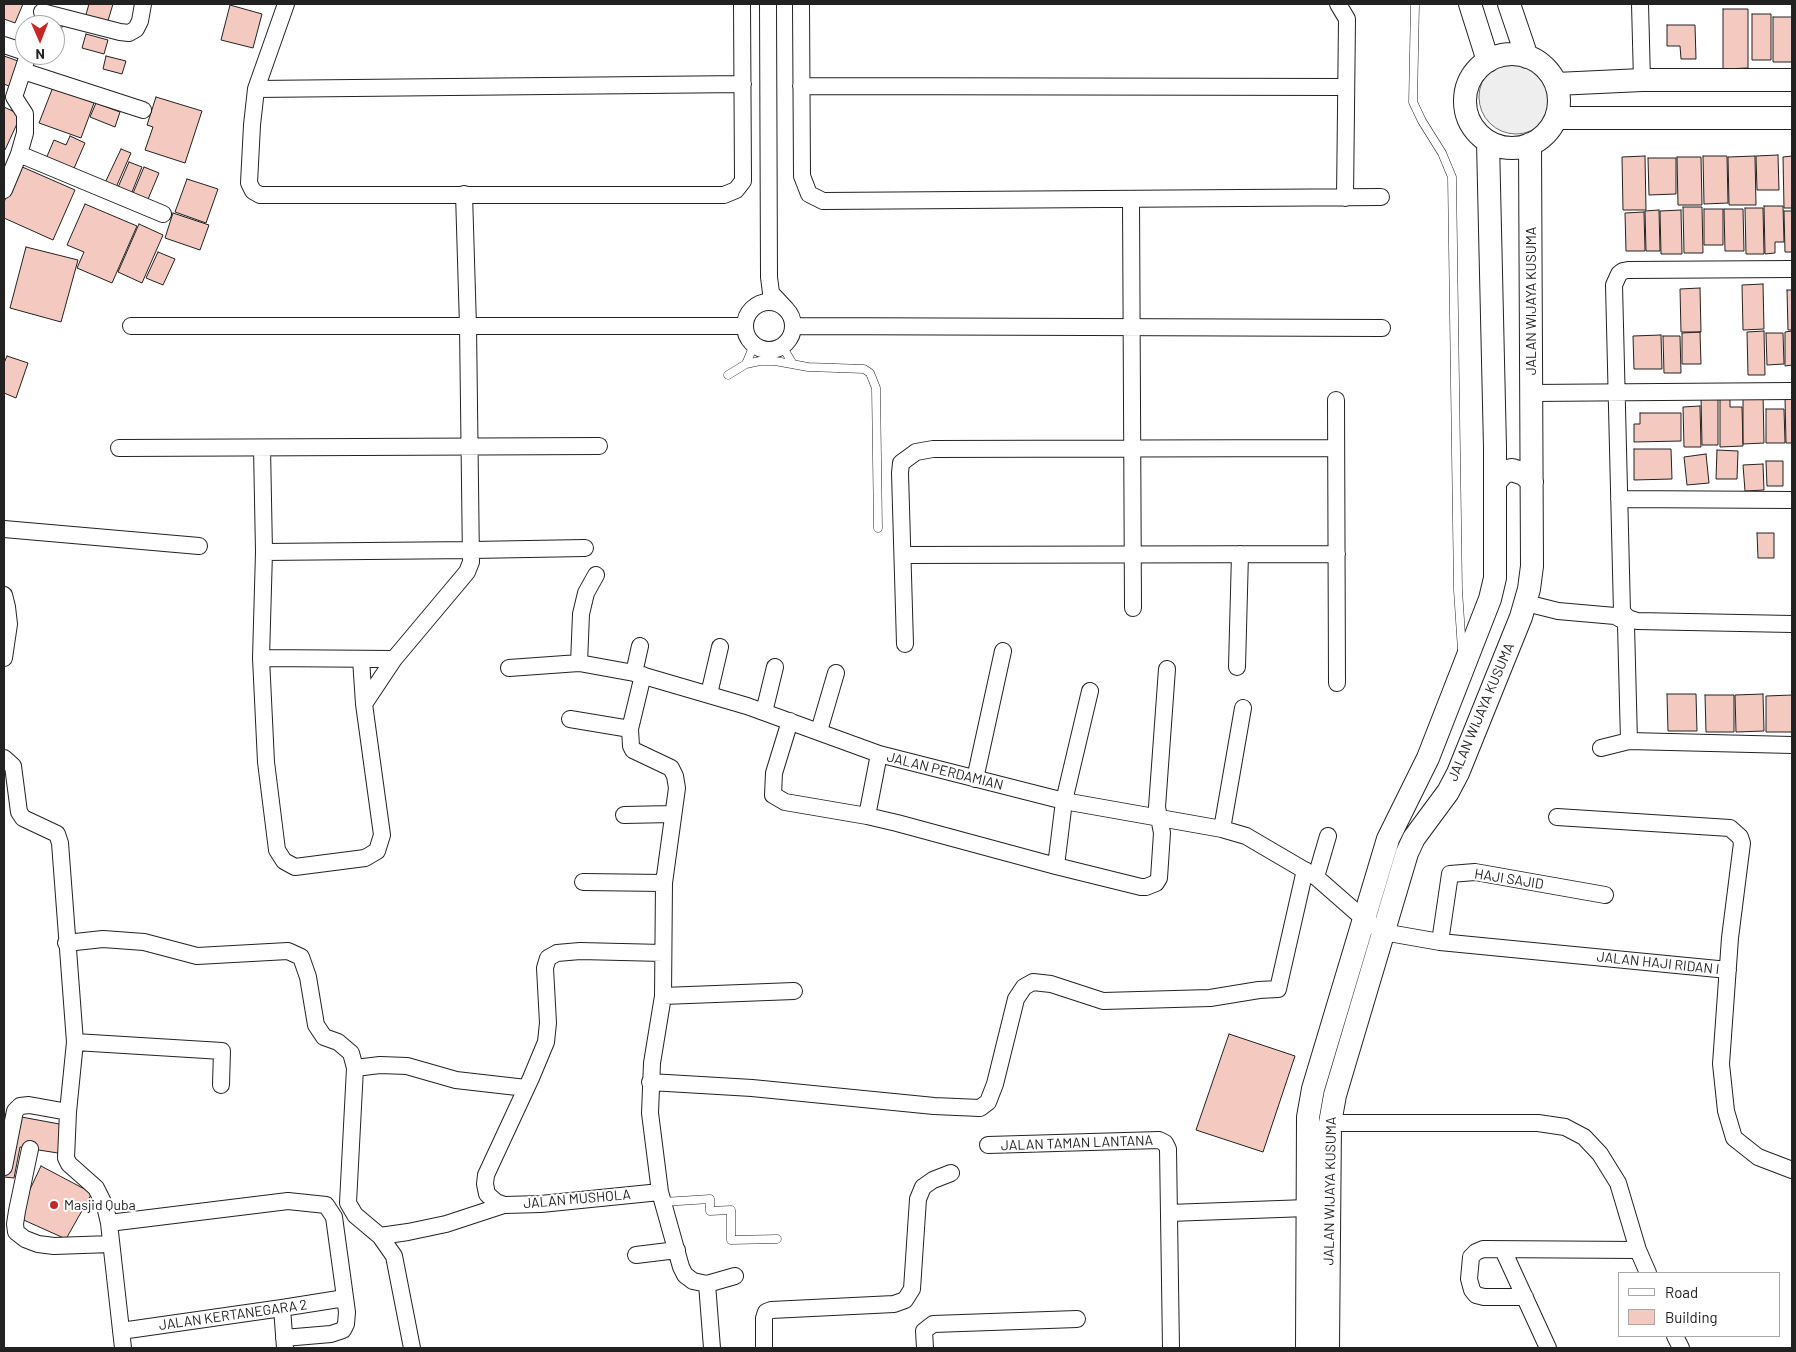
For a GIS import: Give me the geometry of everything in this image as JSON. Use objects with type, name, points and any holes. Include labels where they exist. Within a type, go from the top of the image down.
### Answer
[{"type":"street","points":[[42,13],[129,33],[136,29],[140,21],[143,4]]},
{"type":"street","points":[[286,4],[256,89],[248,183],[253,191],[260,195],[724,195],[736,190],[743,181],[742,4]]},
{"type":"street","points":[[768,4],[769,277],[771,293],[790,314],[793,326],[791,337],[782,346],[777,349],[765,350],[754,345],[746,336],[745,326],[750,311],[766,293],[769,277]]},
{"type":"street","points":[[800,4],[802,176],[808,194],[823,201],[1381,197]]},
{"type":"street","points":[[1338,4],[1347,19],[1344,198]]},
{"type":"street","points":[[1470,4],[1488,61]]},
{"type":"street","points":[[1509,4],[1527,57]]},
{"type":"street","points":[[1640,4],[1642,80]]},
{"type":"street","points":[[1513,54],[1527,57],[1544,67],[1556,84],[1559,95],[1559,107],[1556,118],[1546,134],[1530,144],[1505,148],[1488,142],[1477,133],[1470,122],[1466,108],[1466,95],[1469,82],[1477,70],[1488,61],[1500,56],[1513,54]]},
{"type":"street","points":[[4,190],[19,154],[25,133],[25,114],[8,95],[25,65]]},
{"type":"street","points":[[23,71],[143,110]]},
{"type":"street","points":[[1556,84],[1642,80],[1792,80]]},
{"type":"street","points":[[256,89],[743,84]]},
{"type":"street","points":[[801,86],[1346,87]]},
{"type":"street","points":[[1556,118],[1792,118]]},
{"type":"street","name":"JALAN WIJAYA KUSUMA","points":[[1307,1348],[1308,1131],[1310,1103],[1388,839],[1428,758],[1493,588],[1495,566],[1495,448],[1488,142]]},
{"type":"street","name":"JALAN WIJAYA KUSUMA","points":[[1328,1348],[1330,1123],[1335,1095],[1407,853],[1414,838],[1448,792],[1458,773],[1530,589],[1532,566],[1532,450],[1530,144]]},
{"type":"street","points":[[19,154],[163,214]]},
{"type":"street","points":[[364,704],[394,659],[467,572],[471,562],[464,194]]},
{"type":"street","points":[[1131,199],[1133,608]]},
{"type":"street","points":[[1792,269],[1623,271],[1619,274],[1614,285],[1620,607],[1622,612],[1625,616],[1636,621],[1792,624]]},
{"type":"street","points":[[750,311],[759,304],[769,302],[781,305],[786,309]]},
{"type":"street","points":[[131,326],[745,326]]},
{"type":"street","points":[[793,326],[1382,328]]},
{"type":"street","points":[[1531,393],[1792,391]]},
{"type":"street","points":[[1336,400],[1337,683]]},
{"type":"street","points":[[119,448],[599,446]]},
{"type":"street","points":[[262,448],[264,552],[262,658],[266,762],[277,850],[284,861],[295,867],[365,858],[377,851],[382,835],[364,704],[361,659]]},
{"type":"street","points":[[905,644],[900,463],[916,452],[933,449],[1336,448]]},
{"type":"street","points":[[1495,448],[1504,457],[1511,460],[1525,456],[1532,450]]},
{"type":"street","points":[[1495,482],[1504,472],[1512,470],[1524,474],[1532,482]]},
{"type":"street","points":[[1619,499],[1792,500]]},
{"type":"street","points":[[4,529],[199,546]]},
{"type":"street","points":[[264,552],[585,548]]},
{"type":"street","points":[[1237,667],[1240,554]]},
{"type":"street","points":[[903,555],[1336,554]]},
{"type":"street","points":[[579,662],[581,614],[586,593],[596,575]]},
{"type":"street","points":[[4,596],[8,607],[9,624],[4,658]]},
{"type":"street","points":[[1526,603],[1558,611],[1616,616],[1624,621],[1626,625],[1629,741]]},
{"type":"street","points":[[640,646],[639,674],[630,729],[630,742],[633,750],[671,768],[675,776],[677,788],[664,883],[663,996],[650,1082],[650,1113],[662,1197],[681,1267],[685,1275],[693,1281],[706,1284],[735,1276]]},
{"type":"street","points":[[709,694],[720,647]]},
{"type":"street","points":[[975,779],[1003,651]]},
{"type":"street","points":[[262,658],[394,659]]},
{"type":"street","name":"JALAN PERDAMIAN","points":[[509,668],[579,662],[639,674],[764,712],[879,754],[1064,801],[1222,829],[1246,836],[1310,874],[1364,919],[1383,932]]},
{"type":"street","points":[[764,712],[775,667]]},
{"type":"street","points":[[790,721],[774,773],[773,795],[784,802],[798,806],[867,816],[1141,887],[1151,886],[1159,878],[1162,833],[1157,807],[1167,669]]},
{"type":"street","points":[[819,731],[836,673]]},
{"type":"street","points":[[1056,866],[1064,801],[1090,690]]},
{"type":"street","points":[[1222,829],[1244,708]]},
{"type":"street","points":[[570,719],[630,729]]},
{"type":"street","points":[[1601,748],[1629,741],[1792,745]]},
{"type":"street","points":[[867,816],[879,754]]},
{"type":"street","points":[[4,758],[13,766],[19,812],[23,818],[56,834],[60,843],[66,943],[75,1042],[68,1112],[66,1158],[69,1164],[96,1188],[105,1206],[109,1223],[123,1348]]},
{"type":"street","points":[[624,815],[672,814]]},
{"type":"street","points":[[1557,817],[1730,828],[1737,833],[1742,843],[1728,970]]},
{"type":"street","points":[[650,1082],[752,1088],[934,1106],[980,1108],[988,1102],[995,1084],[1016,999],[1024,987],[1033,982],[1051,984],[1103,1001],[1210,998],[1278,989],[1310,874],[1328,836]]},
{"type":"street","name":"HAJI SAJID","points":[[1440,942],[1450,874],[1475,872],[1605,895]]},
{"type":"street","points":[[582,882],[664,883]]},
{"type":"street","name":"JALAN HAJI RIDAN I","points":[[1383,932],[1440,942],[1728,970],[1721,1064],[1726,1111],[1734,1138],[1758,1157],[1792,1170]]},
{"type":"street","points":[[66,943],[104,939],[144,942],[198,956],[288,951],[301,957],[308,978],[316,1025],[324,1037],[338,1042],[351,1053],[355,1068],[348,1203],[355,1215],[380,1236],[394,1256],[412,1348]]},
{"type":"street","points":[[355,1068],[380,1065],[407,1066],[456,1080],[526,1088],[546,1042],[548,1023],[545,968],[548,958],[557,953],[663,953]]},
{"type":"street","points":[[663,996],[794,991]]},
{"type":"street","points":[[75,1042],[222,1051],[221,1085]]},
{"type":"street","name":"JALAN MUSHOLA","points":[[526,1088],[486,1175],[487,1194],[496,1202],[504,1204],[541,1204],[662,1197]]},
{"type":"street","points":[[4,1167],[15,1111],[20,1106],[29,1105],[68,1112]]},
{"type":"street","points":[[1330,1123],[1538,1123],[1565,1127],[1584,1137],[1600,1154],[1618,1183],[1638,1250],[1648,1272]]},
{"type":"street","name":"JALAN TAMAN LANTANA","points":[[988,1145],[1159,1140],[1165,1143],[1168,1149],[1169,1213]]},
{"type":"street","points":[[30,1150],[17,1211],[16,1232],[25,1239],[38,1244],[54,1246],[111,1244]]},
{"type":"street","points":[[764,1348],[764,1318],[766,1312],[771,1310],[894,1304],[905,1300],[912,1289],[918,1199],[923,1187],[932,1180],[951,1173]]},
{"type":"street","points":[[109,1223],[288,1201],[326,1205],[334,1217],[345,1298],[346,1324],[343,1330],[331,1334],[285,1343],[282,1308]]},
{"type":"street","points":[[380,1236],[446,1224],[504,1204]]},
{"type":"street","points":[[1171,1348],[1169,1213],[1308,1208]]},
{"type":"street","points":[[1525,1297],[1484,1297],[1476,1295],[1472,1290],[1469,1279],[1471,1258],[1476,1252],[1483,1249],[1638,1250]]},
{"type":"street","points":[[636,1255],[677,1250]]},
{"type":"street","points":[[1504,1250],[1548,1348]]},
{"type":"street","points":[[706,1284],[712,1348]]},
{"type":"street","name":"JALAN KERTANEGARA 2","points":[[121,1331],[345,1298]]},
{"type":"street","points":[[925,1348],[924,1331],[933,1324],[1077,1319]]},
{"type":"lane","points":[[1415,4],[1413,102],[1442,154],[1452,178],[1458,590],[1464,667]]},
{"type":"lane","points":[[746,364],[754,345]]},
{"type":"lane","points":[[782,346],[793,364]]},
{"type":"lane","points":[[728,375],[746,364],[760,361],[808,367],[864,368],[870,373],[876,388],[878,528]]},
{"type":"lane","points":[[662,1197],[710,1199],[710,1211],[731,1210],[731,1240],[777,1239]]},
{"type":"shaded area","points":[[1516,60],[1537,66],[1547,76],[1553,97],[1547,118],[1537,128],[1516,134],[1495,128],[1485,118],[1479,97],[1485,76],[1495,66]]},
{"type":"building","points":[[4,4],[23,4],[18,15],[15,15],[15,23],[4,19]]},
{"type":"building","points":[[89,4],[113,4],[107,24],[85,18]]},
{"type":"building","points":[[230,5],[262,14],[253,48],[221,40]]},
{"type":"building","points":[[1723,9],[1748,9],[1748,68],[1723,69]]},
{"type":"building","points":[[1752,14],[1771,14],[1771,60],[1752,60]]},
{"type":"building","points":[[1773,17],[1792,17],[1792,62],[1773,62]]},
{"type":"building","points":[[1667,25],[1695,25],[1696,59],[1681,59],[1680,46],[1667,46]]},
{"type":"building","points":[[86,34],[108,40],[104,54],[82,48]]},
{"type":"building","points":[[4,56],[15,60],[15,65],[20,65],[11,87],[4,84]]},
{"type":"building","points":[[106,56],[126,61],[122,74],[103,69]]},
{"type":"building","points":[[53,87],[94,103],[81,138],[39,123]]},
{"type":"building","points":[[156,97],[202,111],[185,163],[145,150],[153,127],[147,125]]},
{"type":"building","points":[[96,103],[120,112],[115,127],[90,117]]},
{"type":"building","points":[[4,107],[21,115],[5,150],[4,150]]},
{"type":"building","points":[[70,136],[85,143],[72,173],[45,161],[54,140],[66,145]]},
{"type":"building","points":[[121,149],[131,153],[114,192],[103,187]]},
{"type":"building","points":[[1778,155],[1779,190],[1757,190],[1756,156]]},
{"type":"building","points":[[1645,156],[1646,210],[1623,210],[1622,157]]},
{"type":"building","points":[[1703,156],[1727,156],[1728,203],[1704,204]]},
{"type":"building","points":[[1755,156],[1756,205],[1729,205],[1728,157]]},
{"type":"building","points":[[1792,156],[1792,208],[1784,208],[1783,157]]},
{"type":"building","points":[[1677,157],[1701,157],[1702,205],[1678,205]]},
{"type":"building","points":[[1648,158],[1676,158],[1676,194],[1649,195]]},
{"type":"building","points":[[129,162],[142,167],[130,197],[116,192]]},
{"type":"building","points":[[20,166],[75,190],[53,240],[4,218],[4,202]]},
{"type":"building","points":[[144,167],[159,173],[146,204],[131,198]]},
{"type":"building","points":[[187,179],[218,189],[206,223],[175,212]]},
{"type":"building","points":[[85,204],[137,226],[112,283],[77,268],[84,252],[67,245]]},
{"type":"building","points":[[1764,206],[1783,206],[1784,242],[1775,242],[1775,253],[1765,254]]},
{"type":"building","points":[[1683,207],[1702,207],[1703,253],[1684,253]]},
{"type":"building","points":[[1745,208],[1763,208],[1764,254],[1746,254]]},
{"type":"building","points":[[1704,209],[1723,209],[1723,245],[1704,245]]},
{"type":"building","points":[[1724,209],[1743,209],[1744,251],[1725,251]]},
{"type":"building","points":[[1659,210],[1660,251],[1646,251],[1645,211]]},
{"type":"building","points":[[1681,210],[1682,254],[1661,254],[1660,211]]},
{"type":"building","points":[[1784,211],[1792,211],[1792,252],[1785,252]]},
{"type":"building","points":[[1644,212],[1645,251],[1626,251],[1625,213]]},
{"type":"building","points":[[173,213],[209,225],[200,250],[165,238]]},
{"type":"building","points":[[139,224],[163,235],[142,283],[118,272]]},
{"type":"building","points":[[26,247],[78,260],[61,322],[10,308]]},
{"type":"building","points":[[158,252],[175,259],[163,285],[146,278]]},
{"type":"building","points":[[1763,284],[1764,329],[1743,330],[1742,285]]},
{"type":"building","points":[[1700,288],[1701,332],[1681,332],[1680,289]]},
{"type":"building","points":[[1787,290],[1792,290],[1792,330],[1788,330]]},
{"type":"building","points":[[1764,331],[1765,375],[1748,375],[1747,332]]},
{"type":"building","points":[[1792,331],[1792,365],[1785,366],[1785,332]]},
{"type":"building","points":[[1700,332],[1701,364],[1682,364],[1682,333]]},
{"type":"building","points":[[1766,333],[1783,333],[1784,364],[1767,365]]},
{"type":"building","points":[[1661,335],[1662,369],[1634,369],[1633,336]]},
{"type":"building","points":[[1663,336],[1680,336],[1681,373],[1664,373]]},
{"type":"building","points":[[7,356],[28,363],[16,398],[4,393],[4,363]]},
{"type":"building","points":[[1730,394],[1730,407],[1742,407],[1743,446],[1720,447],[1720,395]]},
{"type":"building","points":[[1743,394],[1763,394],[1764,443],[1743,444]]},
{"type":"building","points":[[1701,396],[1718,396],[1718,445],[1702,445]]},
{"type":"building","points":[[1792,397],[1792,443],[1786,443],[1785,398]]},
{"type":"building","points":[[1700,406],[1701,447],[1684,447],[1683,407]]},
{"type":"building","points":[[1766,409],[1784,409],[1785,443],[1766,443]]},
{"type":"building","points":[[1640,413],[1681,413],[1681,441],[1634,442],[1634,424],[1640,424]]},
{"type":"building","points":[[1634,449],[1671,449],[1672,479],[1634,480]]},
{"type":"building","points":[[1717,450],[1738,451],[1737,479],[1716,479]]},
{"type":"building","points":[[1706,454],[1709,483],[1687,485],[1684,457]]},
{"type":"building","points":[[1766,461],[1783,461],[1783,486],[1767,486]]},
{"type":"building","points":[[1763,464],[1764,490],[1745,491],[1743,465]]},
{"type":"building","points":[[1757,533],[1774,533],[1774,558],[1758,558]]},
{"type":"building","points":[[1667,694],[1696,694],[1697,731],[1668,731]]},
{"type":"building","points":[[1763,694],[1764,731],[1736,732],[1735,695]]},
{"type":"building","points":[[1705,695],[1734,695],[1734,732],[1706,732]]},
{"type":"building","points":[[1792,695],[1792,732],[1766,732],[1766,696]]},
{"type":"building","points":[[1229,1034],[1295,1056],[1263,1152],[1196,1130]]},
{"type":"building","points":[[5,1114],[65,1125],[64,1154],[20,1147],[14,1178],[4,1177]]},
{"type":"building","name":"Masjid Quba","points":[[41,1166],[92,1193],[66,1239],[17,1217]]},
{"type":"place","name":"Masjid Quba","points":[[54,1205]]}]
